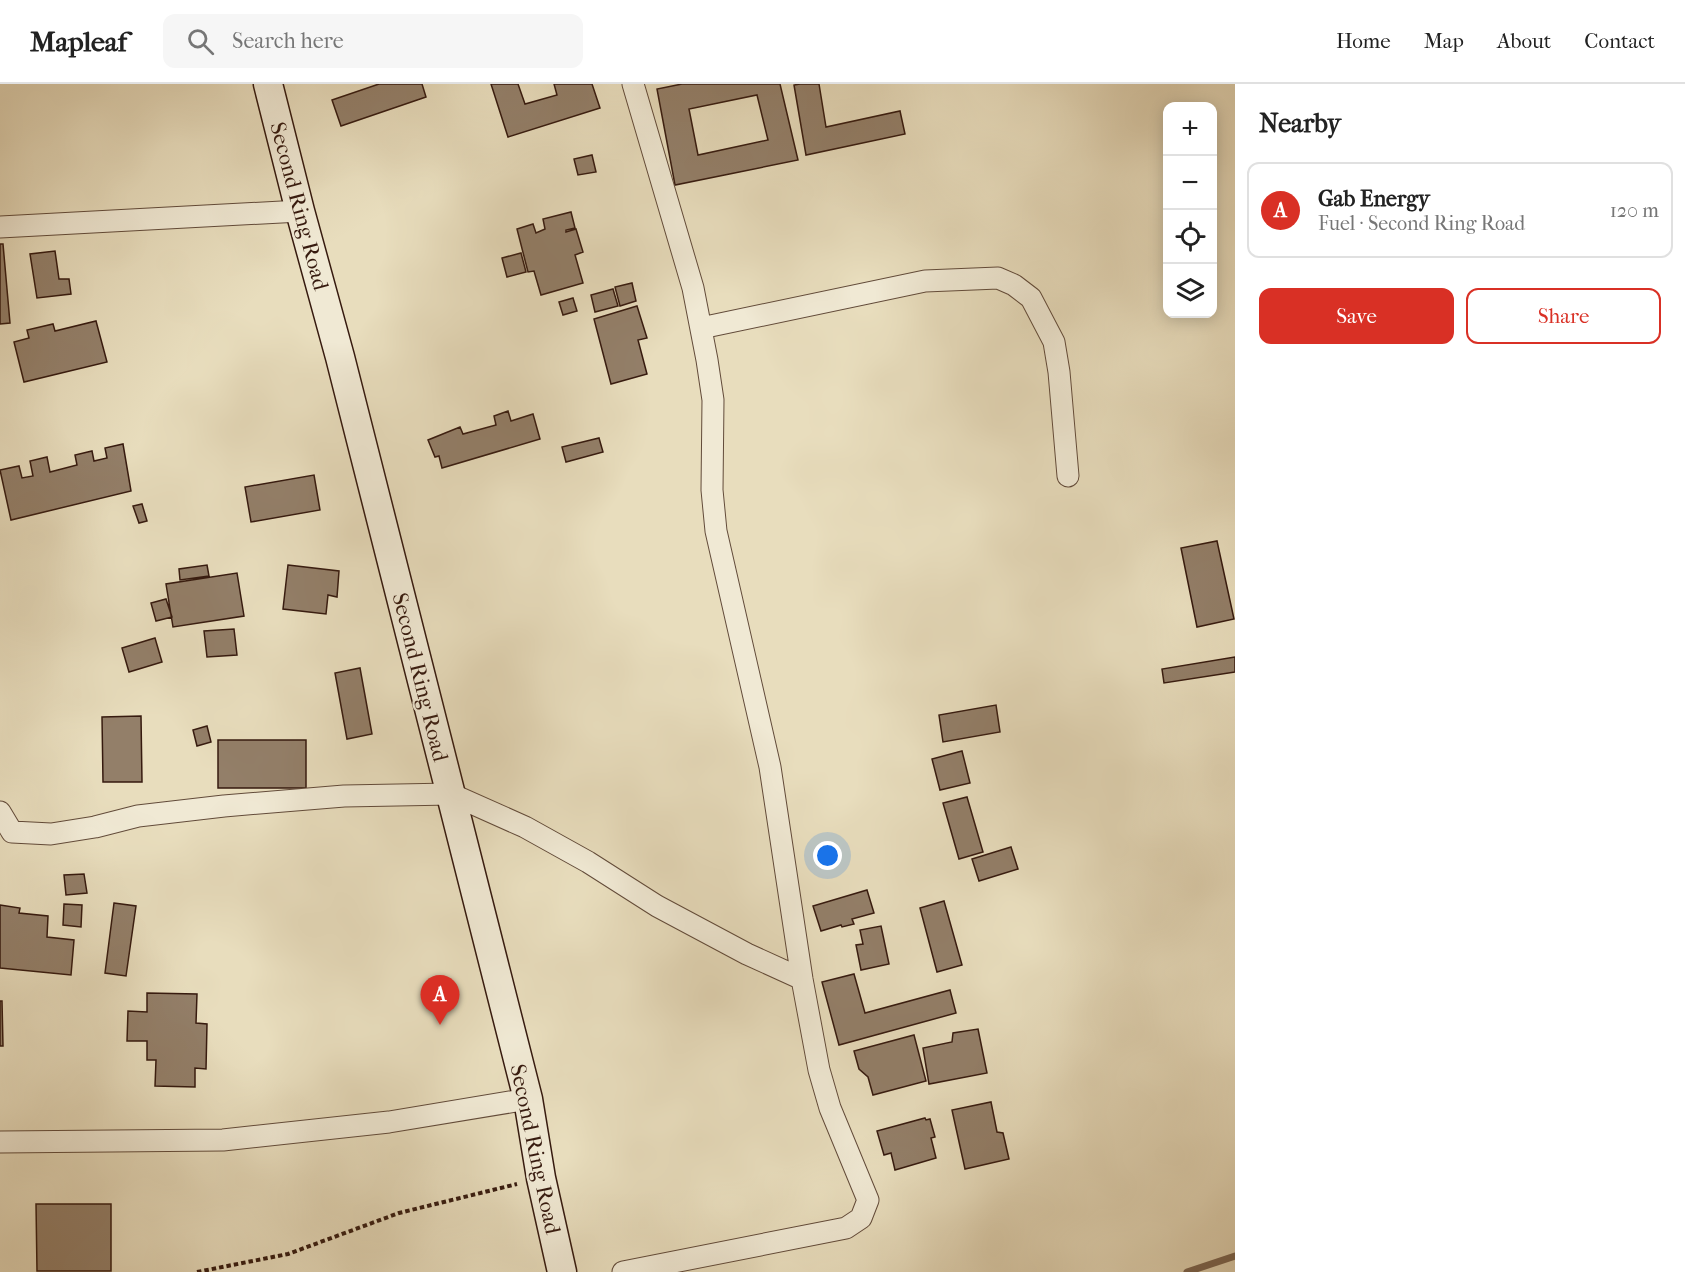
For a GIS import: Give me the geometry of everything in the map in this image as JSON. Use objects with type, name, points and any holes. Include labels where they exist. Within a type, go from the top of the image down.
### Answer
[{"type":"street","name":"Second Ring Road","points":[[268,84],[452,794],[528,1100],[541,1178],[562,1272]]},
{"type":"street","points":[[623,1272],[846,1228],[861,1218],[868,1200],[830,1108],[819,1070],[802,979],[770,767],[716,531],[712,490],[713,400],[693,288],[633,84]]},
{"type":"street","points":[[0,228],[300,211]]},
{"type":"street","points":[[700,328],[925,281],[998,278],[1014,285],[1032,298],[1054,342],[1059,372],[1068,476]]},
{"type":"street","points":[[0,813],[12,832],[51,834],[95,827],[138,816],[224,806],[344,796],[452,794],[525,827],[588,862],[657,906],[747,954],[802,979]]},
{"type":"street","points":[[0,1142],[223,1140],[389,1122],[528,1100]]},
{"type":"path","points":[[197,1272],[288,1254],[399,1213],[541,1178]]},
{"type":"building","points":[[379,84],[422,84],[426,97],[341,126],[332,100]]},
{"type":"building","points":[[491,84],[518,84],[525,104],[557,95],[554,84],[592,84],[600,108],[508,137]]},
{"type":"building","points":[[682,84],[780,84],[798,160],[675,185],[657,89]],"holes":[[[757,95],[768,140],[698,155],[689,109]]]},
{"type":"building","points":[[819,84],[826,127],[900,111],[905,134],[806,155],[794,85]]},
{"type":"building","points":[[592,155],[596,172],[578,175],[574,159]]},
{"type":"building","points":[[571,212],[575,228],[566,230],[566,232],[576,229],[583,252],[575,255],[583,283],[541,295],[534,271],[528,272],[517,229],[533,224],[536,233],[545,229],[543,219]]},
{"type":"building","points":[[0,244],[3,244],[10,323],[0,324]]},
{"type":"building","points":[[55,251],[59,279],[69,279],[71,294],[37,298],[30,254]]},
{"type":"building","points":[[521,253],[526,272],[507,277],[502,258]]},
{"type":"building","points":[[632,283],[636,301],[620,306],[615,287]]},
{"type":"building","points":[[613,289],[618,306],[595,312],[591,295]]},
{"type":"building","points":[[573,298],[577,311],[563,315],[559,302]]},
{"type":"building","points":[[637,306],[647,338],[638,340],[647,374],[611,384],[594,319]]},
{"type":"building","points":[[96,321],[107,362],[24,382],[14,342],[29,338],[27,330],[53,324],[55,331]]},
{"type":"building","points":[[508,411],[511,421],[533,414],[540,439],[442,468],[439,456],[435,457],[428,440],[460,427],[463,434],[496,425],[494,416]]},
{"type":"building","points":[[599,438],[603,452],[566,462],[562,447]]},
{"type":"building","points":[[123,444],[131,491],[11,520],[0,470],[19,466],[22,478],[33,476],[30,461],[47,457],[50,472],[77,465],[75,455],[92,451],[94,461],[107,458],[105,448]]},
{"type":"building","points":[[314,475],[320,510],[251,522],[245,487]]},
{"type":"building","points":[[142,504],[147,521],[139,523],[133,506]]},
{"type":"building","points":[[1217,541],[1234,619],[1197,627],[1181,548]]},
{"type":"building","points":[[207,565],[209,576],[180,580],[179,569]]},
{"type":"building","points":[[288,565],[339,571],[337,597],[328,595],[326,614],[283,609]]},
{"type":"building","points":[[237,573],[244,616],[173,627],[166,584]]},
{"type":"building","points":[[166,599],[172,617],[156,621],[151,603]]},
{"type":"building","points":[[234,629],[237,655],[207,657],[204,631]]},
{"type":"building","points":[[155,638],[162,662],[129,672],[122,648]]},
{"type":"building","points":[[1235,657],[1235,672],[1164,683],[1162,669]]},
{"type":"building","points":[[360,668],[372,734],[347,739],[335,673]]},
{"type":"building","points":[[996,705],[1000,732],[943,742],[939,715]]},
{"type":"building","points":[[141,716],[142,782],[103,782],[102,717]]},
{"type":"building","points":[[207,726],[211,742],[197,746],[193,730]]},
{"type":"building","points":[[218,740],[306,740],[306,788],[218,788]]},
{"type":"building","points":[[962,751],[970,783],[940,790],[932,759]]},
{"type":"building","points":[[967,797],[983,852],[959,859],[943,803]]},
{"type":"building","points":[[1011,847],[1018,869],[979,881],[972,859]]},
{"type":"building","points":[[84,874],[87,893],[66,895],[64,875]]},
{"type":"building","points":[[867,890],[874,913],[852,919],[854,924],[821,931],[813,906]]},
{"type":"building","points":[[944,901],[962,965],[937,972],[920,908]]},
{"type":"building","points":[[114,903],[136,906],[126,976],[105,973]]},
{"type":"building","points":[[64,904],[82,905],[81,927],[63,925]]},
{"type":"building","points":[[0,905],[20,908],[19,913],[48,916],[47,937],[74,940],[71,975],[0,968]]},
{"type":"building","points":[[881,926],[889,964],[861,970],[856,945],[863,944],[860,930]]},
{"type":"building","points":[[854,974],[865,1013],[950,990],[956,1013],[839,1045],[822,982]]},
{"type":"building","points":[[147,993],[197,994],[196,1023],[207,1024],[206,1069],[195,1068],[195,1087],[155,1086],[156,1060],[147,1060],[147,1041],[127,1041],[128,1011],[147,1012]]},
{"type":"building","points":[[0,1001],[2,1001],[3,1046],[0,1046]]},
{"type":"building","points":[[978,1029],[987,1073],[929,1084],[923,1048],[952,1042],[953,1033]]},
{"type":"building","points":[[914,1035],[926,1081],[873,1095],[868,1077],[859,1069],[854,1051]]},
{"type":"building","points":[[991,1102],[997,1132],[1003,1133],[1009,1159],[965,1169],[952,1110]]},
{"type":"building","points":[[925,1118],[930,1119],[935,1137],[931,1138],[936,1158],[895,1170],[891,1153],[884,1155],[877,1131]]},
{"type":"building","points":[[36,1204],[111,1204],[111,1271],[37,1271]]},
{"type":"waterway","points":[[1187,1272],[1235,1256]]},
{"type":"place","name":"Gab Energy","points":[[440,1025]]}]
